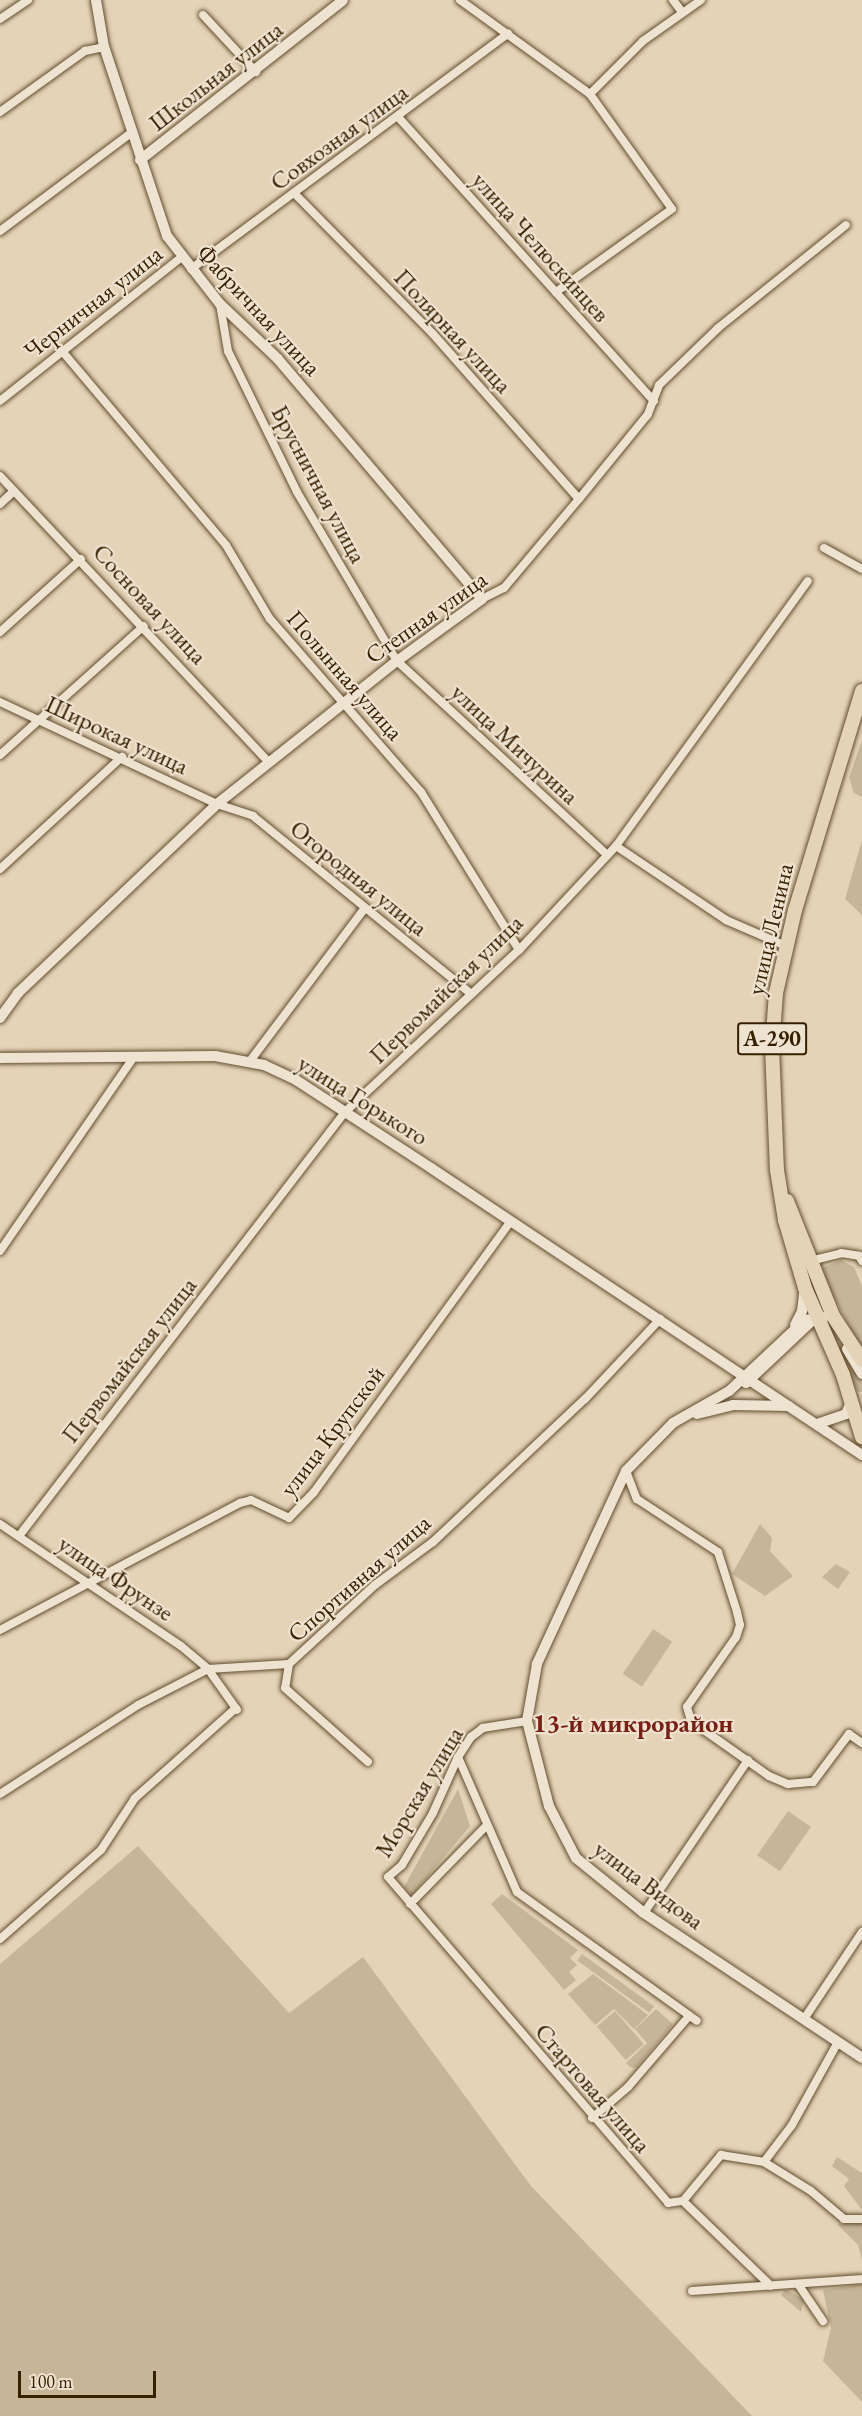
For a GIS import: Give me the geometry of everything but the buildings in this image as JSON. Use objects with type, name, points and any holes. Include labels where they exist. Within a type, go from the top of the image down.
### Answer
[{"type":"highway","name":"улица Ленина","points":[[780,1186],[772,1047],[776,993],[786,946],[862,691]]},
{"type":"highway","name":"А-290","points":[[780,1186],[827,1303],[862,1360]]},
{"type":"highway","name":"А-290","points":[[780,1186],[785,1220],[805,1288],[852,1400],[862,1437]]},
{"type":"street","points":[[0,19],[28,0]]},
{"type":"street","name":"Фабричная улица","points":[[96,0],[104,46],[167,236],[220,304],[278,359],[482,599]]},
{"type":"street","name":"Школьная улица","points":[[140,160],[256,72],[343,0]]},
{"type":"street","points":[[460,0],[590,94],[672,209],[556,292]]},
{"type":"street","points":[[673,0],[682,12]]},
{"type":"street","points":[[590,94],[643,41],[701,0]]},
{"type":"street","points":[[203,15],[256,72]]},
{"type":"street","name":"Совхозная улица","points":[[191,269],[399,118],[508,34]]},
{"type":"street","points":[[0,112],[85,51],[104,46]]},
{"type":"street","name":"улица Челюскинцев","points":[[399,118],[654,401]]},
{"type":"street","name":"Школьная улица","points":[[0,231],[131,133]]},
{"type":"street","name":"Полярная улица","points":[[294,193],[433,334],[579,499]]},
{"type":"street","name":"Степная улица","points":[[0,1017],[25,985],[217,804],[268,761],[397,661],[482,599],[504,588],[648,414],[659,385],[718,328],[846,225]]},
{"type":"street","name":"Черничная улица","points":[[0,401],[182,257]]},
{"type":"street","name":"Брусничная улица","points":[[220,304],[228,351],[297,492],[397,661]]},
{"type":"street","name":"Полынная улица","points":[[62,351],[226,544],[270,619],[421,792],[519,950]]},
{"type":"street","name":"Сосновая улица","points":[[0,476],[81,559],[268,761]]},
{"type":"street","points":[[0,504],[14,491]]},
{"type":"street","points":[[824,548],[862,569]]},
{"type":"street","points":[[0,632],[81,559]]},
{"type":"street","name":"Первомайская улица","points":[[19,1536],[345,1112],[519,950],[616,846],[808,581]]},
{"type":"street","points":[[0,754],[41,720],[144,626]]},
{"type":"street","name":"улица Мичурина","points":[[397,661],[607,855]]},
{"type":"street","name":"Широкая улица","points":[[0,702],[122,757],[217,804]]},
{"type":"street","points":[[0,869],[122,757]]},
{"type":"street","name":"Огородняя улица","points":[[217,804],[253,816],[471,994]]},
{"type":"street","points":[[616,846],[726,920],[786,946]]},
{"type":"street","points":[[250,1061],[365,908]]},
{"type":"street","name":"улица Горького","points":[[0,1058],[216,1056],[250,1061],[296,1080],[748,1378]]},
{"type":"street","points":[[0,1251],[134,1057]]},
{"type":"street","name":"улица Крупской","points":[[0,1630],[93,1584],[240,1503],[251,1500],[289,1518],[314,1492],[511,1221]]},
{"type":"street","points":[[810,1261],[841,1253],[859,1256],[862,1261]]},
{"type":"street","points":[[793,1330],[802,1311],[805,1288]]},
{"type":"street","points":[[748,1378],[817,1316],[827,1303]]},
{"type":"street","points":[[748,1378],[793,1330],[805,1320],[817,1316],[825,1317],[834,1326],[862,1374]]},
{"type":"street","name":"Спортивная улица","points":[[0,1794],[138,1705],[207,1669],[289,1664],[375,1585],[407,1564],[585,1400],[660,1319]]},
{"type":"street","points":[[748,1378],[862,1455]]},
{"type":"street","name":"улица Видова","points":[[748,1378],[659,1435],[626,1472],[537,1664],[527,1721],[549,1806],[576,1858],[644,1913],[862,2058]]},
{"type":"street","points":[[817,1424],[846,1414],[852,1400]]},
{"type":"street","points":[[683,1418],[733,1405],[792,1407]]},
{"type":"street","points":[[626,1472],[637,1499],[718,1552],[740,1625],[687,1707],[691,1721],[778,1781],[801,1785],[813,1782],[849,1734],[862,1743]]},
{"type":"street","name":"улица Фрунзе","points":[[0,1524],[93,1584],[207,1669],[237,1710],[135,1798],[101,1850],[0,1939]]},
{"type":"street","points":[[289,1664],[285,1688],[368,1762]]},
{"type":"street","name":"Морская улица","points":[[388,1877],[402,1865],[433,1813],[458,1757],[483,1728],[527,1721]]},
{"type":"street","points":[[458,1757],[517,1892],[697,2021]]},
{"type":"street","points":[[644,1913],[748,1760]]},
{"type":"street","points":[[410,1904],[487,1826]]},
{"type":"street","name":"Стартовая улица","points":[[388,1877],[592,2118],[668,2203],[683,2201],[771,2286]]},
{"type":"street","points":[[804,2019],[862,1932]]},
{"type":"street","points":[[592,2118],[628,2087],[689,2016]]},
{"type":"street","points":[[764,2162],[792,2125],[838,2042]]},
{"type":"street","points":[[683,2201],[721,2155],[764,2162],[810,2191],[844,2219],[862,2219]]},
{"type":"street","points":[[692,2292],[862,2278]]},
{"type":"street","points":[[798,2283],[823,2321]]},
{"type":"shaded area","points":[[862,740],[862,797],[854,793],[849,778]]},
{"type":"shaded area","points":[[862,840],[862,915],[845,899]]},
{"type":"shaded area","points":[[841,1260],[854,1267],[862,1286],[862,1350],[822,1275],[822,1268]]},
{"type":"shaded area","points":[[809,1279],[843,1352],[862,1382],[862,1392],[858,1392],[817,1316]]},
{"type":"shaded area","points":[[760,1524],[772,1538],[770,1551],[793,1576],[765,1596],[732,1574]]},
{"type":"shaded area","points":[[836,1564],[850,1572],[838,1589],[822,1577]]},
{"type":"shaded area","points":[[653,1629],[672,1642],[642,1687],[623,1674]]},
{"type":"shaded area","points":[[458,1789],[470,1826],[412,1895],[404,1887]]},
{"type":"shaded area","points":[[788,1811],[811,1827],[780,1871],[757,1855]]},
{"type":"shaded area","points":[[138,1846],[289,2013],[363,1957],[531,2186],[752,2416],[0,2416],[0,1964]]},
{"type":"shaded area","points":[[502,1894],[578,1950],[570,1958],[577,1965],[569,1972],[576,1980],[564,1990],[491,1904]]},
{"type":"shaded area","points":[[582,1954],[654,2006],[649,2013],[577,1960]]},
{"type":"shaded area","points":[[593,1974],[648,2015],[634,2029],[614,2009],[595,2025],[568,1994]]},
{"type":"shaded area","points":[[656,2009],[673,2024],[636,2068],[630,2067],[626,2063],[647,2043],[635,2029]]},
{"type":"shaded area","points":[[615,2011],[644,2044],[626,2060],[597,2027]]},
{"type":"shaded area","points":[[837,2157],[862,2173],[862,2210],[844,2186],[849,2179],[832,2166]]},
{"type":"shaded area","points":[[862,2223],[862,2260],[858,2245],[837,2224]]},
{"type":"shaded area","points":[[862,2284],[862,2402],[823,2361],[831,2328],[823,2290]]},
{"type":"shaded area","points":[[786,2289],[804,2300],[801,2312],[781,2295]]},
{"type":"district","name":"13-й микрорайон","points":[[633,1724]]}]
